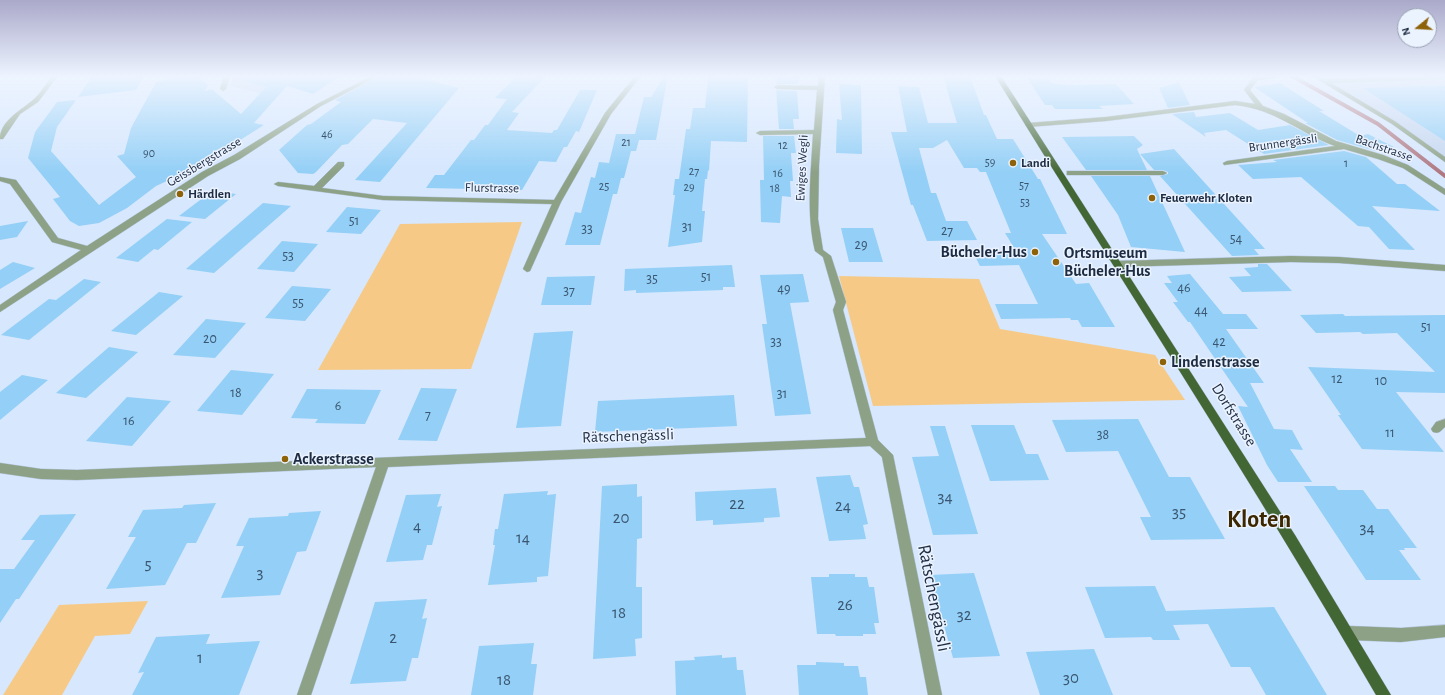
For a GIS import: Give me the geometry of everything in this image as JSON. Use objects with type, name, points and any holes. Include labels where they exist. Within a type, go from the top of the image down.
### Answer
[{"type":"main road","name":"Dorfstrasse","points":[[1018,108],[1118,264],[1349,633],[1384,695]]},
{"type":"street","points":[[0,137],[18,113],[25,108]]},
{"type":"street","name":"Geissbergstrasse","points":[[0,309],[88,249],[204,174],[237,157],[314,108]]},
{"type":"street","points":[[526,269],[557,202],[612,108]]},
{"type":"street","name":"Ewiges Wegli","points":[[819,108],[813,216],[819,251],[827,256],[841,302],[838,310],[873,442]]},
{"type":"street","points":[[1028,125],[1058,124],[1189,108]]},
{"type":"street","name":"Bachstrasse","points":[[1266,108],[1277,113],[1323,139],[1343,147],[1398,163],[1417,172],[1445,193]]},
{"type":"street","points":[[1370,108],[1394,123],[1445,160]]},
{"type":"street","points":[[760,133],[817,132]]},
{"type":"street","name":"Brunnergässli","points":[[1227,163],[1343,147]]},
{"type":"street","points":[[1430,149],[1445,149]]},
{"type":"street","points":[[316,189],[341,164]]},
{"type":"street","points":[[1070,173],[1163,173]]},
{"type":"street","points":[[0,179],[13,182],[55,240],[88,249]]},
{"type":"street","name":"Flurstrasse","points":[[278,184],[383,198],[557,202]]},
{"type":"street","points":[[1118,264],[1290,259],[1339,260],[1445,268]]},
{"type":"street","name":"Rätschengässli","points":[[384,462],[873,442],[887,455],[935,695]]},
{"type":"street","points":[[0,468],[41,474],[71,475],[384,462],[304,695]]},
{"type":"street","points":[[1349,633],[1401,635],[1445,631]]},
{"type":"shaded area","points":[[1371,108],[1445,108],[1445,160]]},
{"type":"shaded area","points":[[522,222],[471,369],[318,370],[400,224]]},
{"type":"shaded area","points":[[839,276],[979,279],[1000,329],[1155,355],[1185,400],[873,406]]},
{"type":"shaded area","points":[[148,601],[130,634],[95,636],[62,695],[3,695],[59,605]]},
{"type":"building","points":[[52,108],[70,108],[57,127],[51,151],[99,205],[136,177],[117,156],[124,154],[131,128],[142,108],[235,108],[241,114],[246,108],[267,108],[254,123],[264,125],[195,168],[156,186],[127,208],[99,223],[79,226],[70,221],[53,199],[60,197],[28,158],[35,132]]},
{"type":"building","points":[[332,108],[442,108],[380,182],[355,180],[407,123],[373,119],[348,144],[342,145],[316,172],[313,174],[298,173],[279,150],[307,125],[311,124]]},
{"type":"building","points":[[500,108],[515,108],[512,112],[519,113],[507,130],[552,133],[554,130],[557,130],[569,108],[589,108],[579,132],[576,131],[567,147],[564,147],[556,162],[539,161],[522,190],[426,188],[435,175],[444,175],[471,140],[474,140],[485,125],[488,125]]},
{"type":"building","points":[[641,108],[662,108],[656,140],[639,140],[636,151],[631,151],[624,178],[621,178],[617,194],[613,194],[600,245],[565,245],[575,212],[581,213],[591,177],[595,178],[599,162],[609,163],[616,134],[635,134]]},
{"type":"building","points":[[693,108],[748,108],[747,142],[711,141],[709,171],[708,170],[707,179],[705,179],[702,211],[705,211],[702,242],[668,247],[675,195],[673,195],[675,179],[679,179],[686,129],[690,129]]},
{"type":"building","points":[[777,108],[798,108],[799,119],[793,119],[794,129],[779,129]]},
{"type":"building","points":[[841,108],[861,108],[862,154],[836,153],[837,119],[842,120]]},
{"type":"building","points":[[902,108],[924,108],[928,123],[957,123],[953,108],[982,108],[997,139],[1013,139],[1038,179],[1040,179],[1067,234],[1042,234],[1076,284],[1089,283],[1115,327],[1082,327],[1078,320],[1071,320],[1070,318],[1001,319],[995,304],[1038,304],[1019,265],[980,266],[973,252],[1016,251],[1005,233],[1011,233],[986,172],[980,172],[977,168],[964,168],[947,140],[933,148],[919,148],[931,193],[936,193],[946,221],[967,221],[977,240],[927,241],[913,205],[911,205],[891,132],[907,132]]},
{"type":"building","points":[[1055,108],[1103,109],[1055,109]]},
{"type":"building","points":[[1286,108],[1320,108],[1324,111],[1319,111],[1360,136],[1368,134],[1394,147],[1376,151],[1337,140],[1305,123],[1308,123]]},
{"type":"building","points":[[1395,108],[1445,108],[1445,141]]},
{"type":"building","points":[[1194,112],[1196,117],[1230,113],[1258,130],[1290,125],[1329,145],[1264,154],[1226,130],[1204,133],[1206,137],[1172,114]]},
{"type":"building","points":[[763,136],[794,136],[796,153],[791,153],[793,181],[790,181],[791,197],[782,196],[780,223],[761,222],[760,180],[764,180]]},
{"type":"building","points":[[1134,136],[1143,145],[1137,149],[1147,170],[1086,170],[1062,137]]},
{"type":"building","points":[[1174,149],[1265,249],[1254,249],[1259,255],[1232,256],[1160,176],[1168,174],[1168,172],[1163,170],[1154,170],[1140,154]]},
{"type":"building","points":[[1344,151],[1366,157],[1397,184],[1405,184],[1440,211],[1372,206],[1415,250],[1389,249],[1369,227],[1358,226],[1301,177],[1253,179],[1238,165],[1277,162],[1273,160]]},
{"type":"building","points":[[1091,176],[1150,176],[1185,252],[1131,247],[1118,215]]},
{"type":"building","points":[[212,191],[236,194],[205,219],[179,216]]},
{"type":"building","points":[[263,203],[291,206],[214,273],[186,269]]},
{"type":"building","points":[[347,207],[381,210],[361,234],[326,232]]},
{"type":"building","points":[[167,219],[192,222],[158,250],[154,249],[138,262],[116,258]]},
{"type":"building","points":[[28,221],[17,237],[0,240],[0,226]]},
{"type":"building","points":[[841,228],[873,228],[883,262],[849,262]]},
{"type":"building","points":[[282,241],[318,244],[294,272],[257,269]]},
{"type":"building","points":[[13,262],[35,268],[0,289],[0,270]]},
{"type":"building","points":[[1258,264],[1267,264],[1292,291],[1242,292],[1229,277],[1251,276],[1244,268],[1258,267]]},
{"type":"building","points":[[732,265],[735,287],[723,287],[723,290],[636,293],[636,290],[624,291],[625,269]]},
{"type":"building","points":[[803,274],[809,302],[790,303],[811,414],[775,416],[762,324],[767,324],[760,275]]},
{"type":"building","points":[[1190,274],[1223,314],[1246,314],[1258,329],[1226,329],[1264,383],[1250,383],[1274,429],[1292,430],[1303,450],[1290,449],[1312,482],[1278,482],[1267,465],[1238,406],[1248,407],[1190,322],[1188,322],[1173,302],[1178,302],[1164,283],[1172,283],[1167,276]]},
{"type":"building","points":[[595,276],[591,305],[541,305],[547,277]]},
{"type":"building","points":[[84,279],[101,282],[29,340],[1,335],[49,299],[56,300]]},
{"type":"building","points":[[292,286],[331,289],[305,321],[265,318]]},
{"type":"building","points":[[159,292],[183,296],[136,335],[111,331]]},
{"type":"building","points":[[1343,314],[1345,316],[1445,315],[1445,393],[1396,392],[1444,452],[1362,449],[1338,415],[1341,415],[1308,367],[1435,372],[1397,333],[1316,333],[1300,315]]},
{"type":"building","points":[[206,319],[246,323],[215,358],[173,355]]},
{"type":"building","points":[[573,331],[561,426],[516,428],[534,333]]},
{"type":"building","points":[[109,347],[138,352],[86,398],[56,393]]},
{"type":"building","points":[[231,370],[274,374],[242,415],[197,411]]},
{"type":"building","points":[[22,375],[48,380],[0,420],[0,392]]},
{"type":"building","points":[[421,388],[457,389],[437,441],[398,440]]},
{"type":"building","points":[[307,389],[381,390],[365,424],[315,423],[318,419],[291,418]]},
{"type":"building","points":[[734,395],[737,426],[595,432],[598,401]]},
{"type":"building","points":[[127,397],[171,401],[132,446],[86,441]]},
{"type":"building","points":[[1138,419],[1169,477],[1190,477],[1225,539],[1151,540],[1140,517],[1151,517],[1118,451],[1066,452],[1052,420]]},
{"type":"building","points":[[971,425],[1014,425],[1026,454],[1038,454],[1049,480],[990,481]]},
{"type":"building","points":[[930,426],[945,426],[978,534],[933,535],[912,457],[939,456]]},
{"type":"building","points":[[850,475],[854,487],[859,487],[868,524],[863,525],[866,539],[829,541],[816,477]]},
{"type":"building","points":[[637,484],[637,497],[642,496],[642,538],[637,539],[636,587],[642,587],[642,638],[635,639],[636,656],[593,659],[602,486]]},
{"type":"building","points":[[1304,486],[1335,486],[1338,490],[1363,490],[1377,509],[1388,509],[1417,548],[1404,548],[1405,550],[1399,550],[1421,580],[1366,580]]},
{"type":"building","points":[[776,488],[780,517],[764,518],[764,522],[713,525],[713,520],[696,521],[695,492]]},
{"type":"building","points":[[548,491],[547,495],[556,494],[548,576],[537,577],[537,582],[488,585],[495,545],[493,545],[495,529],[498,529],[504,494]]},
{"type":"building","points":[[441,494],[437,507],[442,506],[432,545],[427,545],[423,560],[386,562],[406,495]]},
{"type":"building","points":[[216,503],[196,543],[187,543],[165,585],[106,589],[136,537],[128,537],[143,510],[182,508],[184,505]]},
{"type":"building","points":[[321,511],[306,551],[297,552],[280,595],[221,598],[244,546],[236,546],[249,518],[288,516],[289,513]]},
{"type":"building","points":[[76,514],[19,599],[16,599],[0,623],[0,569],[14,569],[35,540],[21,540],[40,515]]},
{"type":"building","points":[[974,573],[1000,656],[953,658],[930,575]]},
{"type":"building","points":[[829,574],[855,574],[855,577],[867,577],[869,587],[874,587],[879,623],[874,623],[876,634],[863,634],[863,636],[836,636],[835,634],[817,634],[811,577],[829,577]]},
{"type":"building","points":[[1155,586],[1166,611],[1274,607],[1327,695],[1266,695],[1250,667],[1231,667],[1208,624],[1173,625],[1180,640],[1153,640],[1151,637],[1105,638],[1085,587]]},
{"type":"building","points":[[427,599],[422,619],[427,618],[418,658],[412,658],[406,681],[350,684],[375,602]]},
{"type":"building","points":[[210,634],[206,644],[260,641],[239,695],[132,695],[144,672],[138,673],[156,637]]},
{"type":"building","points":[[534,643],[531,664],[537,664],[533,695],[471,695],[479,646]]},
{"type":"building","points":[[1094,649],[1113,695],[1040,695],[1026,652]]},
{"type":"building","points":[[722,655],[722,658],[736,657],[737,670],[743,670],[746,695],[676,695],[675,661],[695,660],[694,657]]},
{"type":"building","points":[[816,662],[844,663],[844,666],[858,666],[860,677],[866,677],[868,695],[799,695],[797,665],[816,665]]},
{"type":"waterway","points":[[1350,108],[1378,124],[1445,176]]},
{"type":"place","name":"Landi","points":[[1013,163]]},
{"type":"place","name":"Härdlen","points":[[180,194]]},
{"type":"place","name":"Feuerwehr Kloten","points":[[1152,198]]},
{"type":"place","name":"Bücheler-Hus","points":[[1035,252]]},
{"type":"place","name":"Ortsmuseum Bücheler-Hus","points":[[1056,262]]},
{"type":"place","name":"Lindenstrasse","points":[[1163,362]]},
{"type":"place","name":"Ackerstrasse","points":[[285,459]]},
{"type":"district","name":"Kloten","points":[[1259,520]]}]
